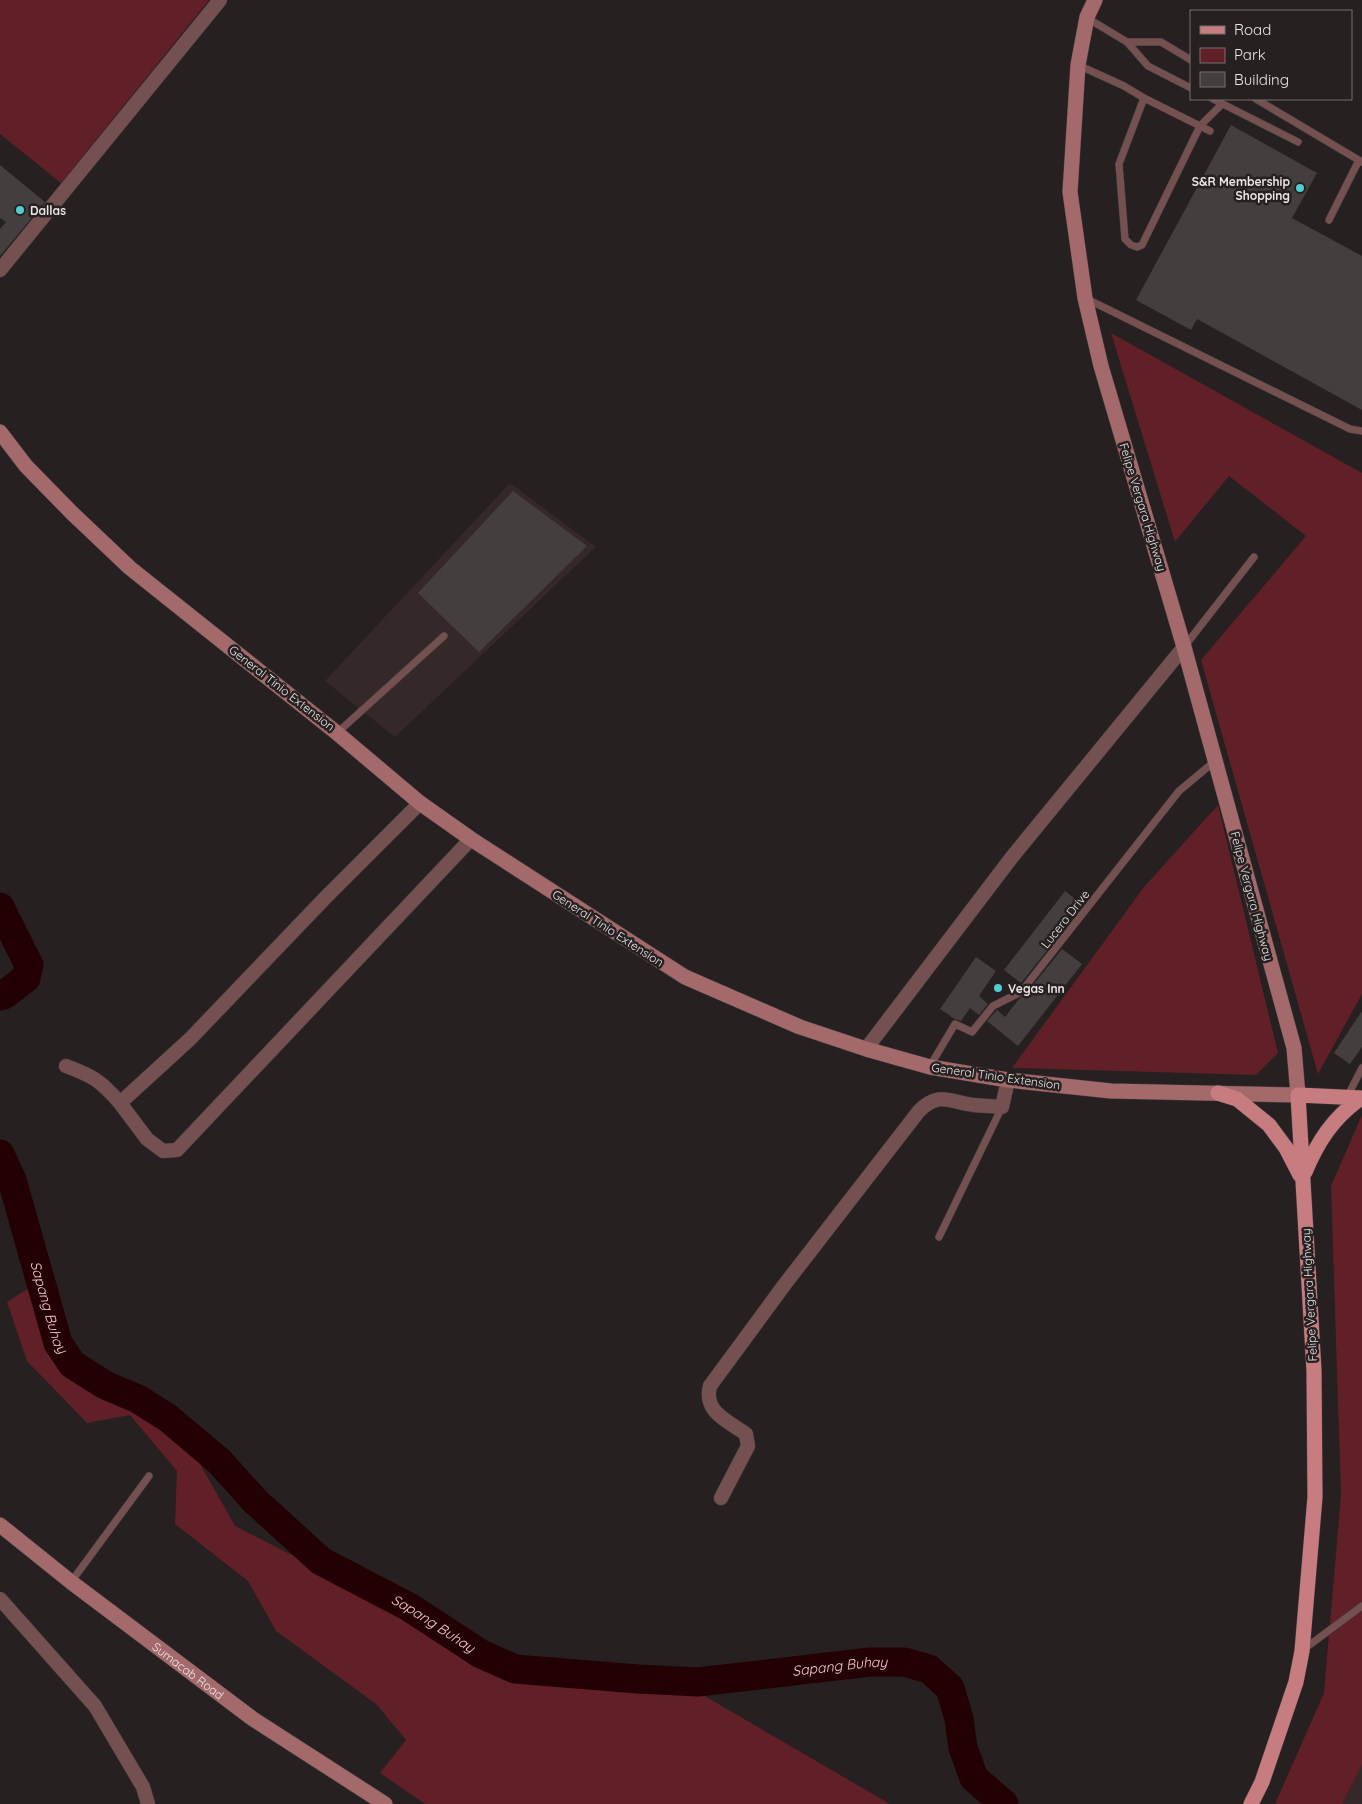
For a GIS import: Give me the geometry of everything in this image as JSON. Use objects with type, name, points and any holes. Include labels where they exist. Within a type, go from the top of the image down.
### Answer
[{"type":"main road","points":[[1218,1093],[1237,1099],[1269,1125],[1286,1148],[1302,1178]]},
{"type":"main road","name":"General Tinio Extension","points":[[1298,1095],[1357,1098]]},
{"type":"main road","name":"Felipe Vergara Highway","points":[[1251,1804],[1262,1782],[1296,1682],[1302,1651],[1315,1497],[1314,1370],[1298,1095]]},
{"type":"main road","points":[[1302,1178],[1314,1150],[1329,1127],[1357,1098]]},
{"type":"street","points":[[0,270],[220,0]]},
{"type":"street","name":"Felipe Vergara Highway","points":[[1095,0],[1087,18],[1078,65],[1070,192],[1085,298],[1101,366],[1184,647],[1294,1048],[1298,1095]]},
{"type":"street","name":"General Tinio Extension","points":[[0,432],[26,466],[130,568],[337,733],[420,803],[471,839],[685,977],[800,1027],[866,1049],[930,1067],[1008,1080],[1111,1091],[1298,1095]]},
{"type":"street","points":[[866,1049],[1012,857],[1184,647]]},
{"type":"street","points":[[120,1103],[190,1039],[325,898],[420,803]]},
{"type":"street","points":[[66,1066],[92,1076],[110,1090],[148,1139],[163,1151],[177,1150],[471,839]]},
{"type":"street","points":[[721,1498],[748,1446],[748,1439],[746,1434],[714,1411],[709,1404],[710,1386],[785,1284],[919,1111],[928,1102],[942,1098],[974,1105],[1002,1106],[1008,1080]]},
{"type":"street","name":"Sumacab Road","points":[[0,1525],[71,1582],[253,1719],[385,1804]]},
{"type":"street","points":[[0,1599],[95,1706],[143,1787],[148,1804]]},
{"type":"lane","points":[[1087,18],[1126,42],[1148,66],[1190,87]]},
{"type":"lane","points":[[1126,42],[1161,42],[1190,59]]},
{"type":"lane","points":[[1078,65],[1124,86],[1210,131]]},
{"type":"lane","points":[[1144,98],[1119,164],[1125,239],[1131,246],[1137,247],[1142,244],[1200,126],[1222,104]]},
{"type":"lane","points":[[1215,100],[1298,142]]},
{"type":"lane","points":[[1258,100],[1360,161],[1329,220]]},
{"type":"lane","points":[[1085,298],[1350,430],[1362,430]]},
{"type":"lane","points":[[1184,647],[1254,557]]},
{"type":"lane","points":[[337,733],[444,636]]},
{"type":"lane","name":"Lucero Drive","points":[[930,1067],[955,1024],[972,1032],[993,1006],[1022,992],[1179,791],[1215,761]]},
{"type":"lane","points":[[1357,1098],[1362,1068]]},
{"type":"lane","points":[[940,1237],[1002,1106]]},
{"type":"lane","points":[[71,1582],[150,1476]]},
{"type":"lane","points":[[1302,1651],[1362,1606]]},
{"type":"shaded area","points":[[510,483],[596,547],[395,737],[325,681]]},
{"type":"shaded area","points":[[1362,1765],[1362,1804],[1342,1804]]},
{"type":"green space","points":[[0,0],[209,0],[61,183],[0,134]]},
{"type":"green space","points":[[1111,333],[1362,473],[1362,994],[1318,1074],[1201,660],[1306,536],[1229,476],[1175,542]]},
{"type":"green space","points":[[1218,805],[1278,1053],[1256,1075],[1012,1068],[1144,887]]},
{"type":"green space","points":[[1362,1115],[1362,1765],[1342,1804],[1275,1804],[1324,1693],[1341,1495],[1331,1186]]},
{"type":"green space","points":[[32,1286],[55,1361],[126,1401],[186,1439],[235,1526],[321,1570],[428,1635],[520,1680],[628,1691],[703,1695],[890,1804],[425,1804],[380,1773],[406,1740],[376,1704],[276,1631],[248,1581],[175,1524],[177,1471],[130,1415],[87,1423],[27,1361],[7,1302]]},
{"type":"building","points":[[1231,125],[1317,173],[1292,218],[1362,256],[1362,410],[1197,319],[1191,330],[1136,300]]},
{"type":"building","name":"Dallas","points":[[0,165],[45,202],[0,256],[0,229],[6,222],[0,218]]},
{"type":"building","points":[[513,491],[587,546],[479,652],[418,593]]},
{"type":"building","points":[[1065,891],[1079,902],[1050,939],[1054,942],[1021,983],[1004,970]]},
{"type":"building","name":"Vegas Inn","points":[[1062,949],[1082,964],[1018,1046],[987,1021],[997,1010],[1005,1017]]},
{"type":"building","points":[[976,957],[996,971],[979,996],[988,1004],[979,1015],[970,1008],[961,1021],[940,1009]]},
{"type":"building","points":[[1362,1011],[1362,1047],[1350,1064],[1334,1053]]},
{"type":"waterway","name":"Sapang Buhay","points":[[0,907],[29,965],[26,978],[0,996]]},
{"type":"waterway","name":"Sapang Buhay","points":[[0,1154],[12,1180],[58,1343],[72,1364],[105,1385],[138,1399],[168,1418],[219,1461],[255,1501],[321,1561],[409,1607],[481,1654],[515,1669],[698,1682],[870,1662],[904,1662],[929,1669],[950,1688],[959,1719],[963,1748],[974,1778],[1004,1804]]},
{"type":"place","name":"S&R Membership Shopping","points":[[1300,188]]},
{"type":"place","name":"Dallas","points":[[20,210]]},
{"type":"place","name":"Vegas Inn","points":[[998,988]]}]
